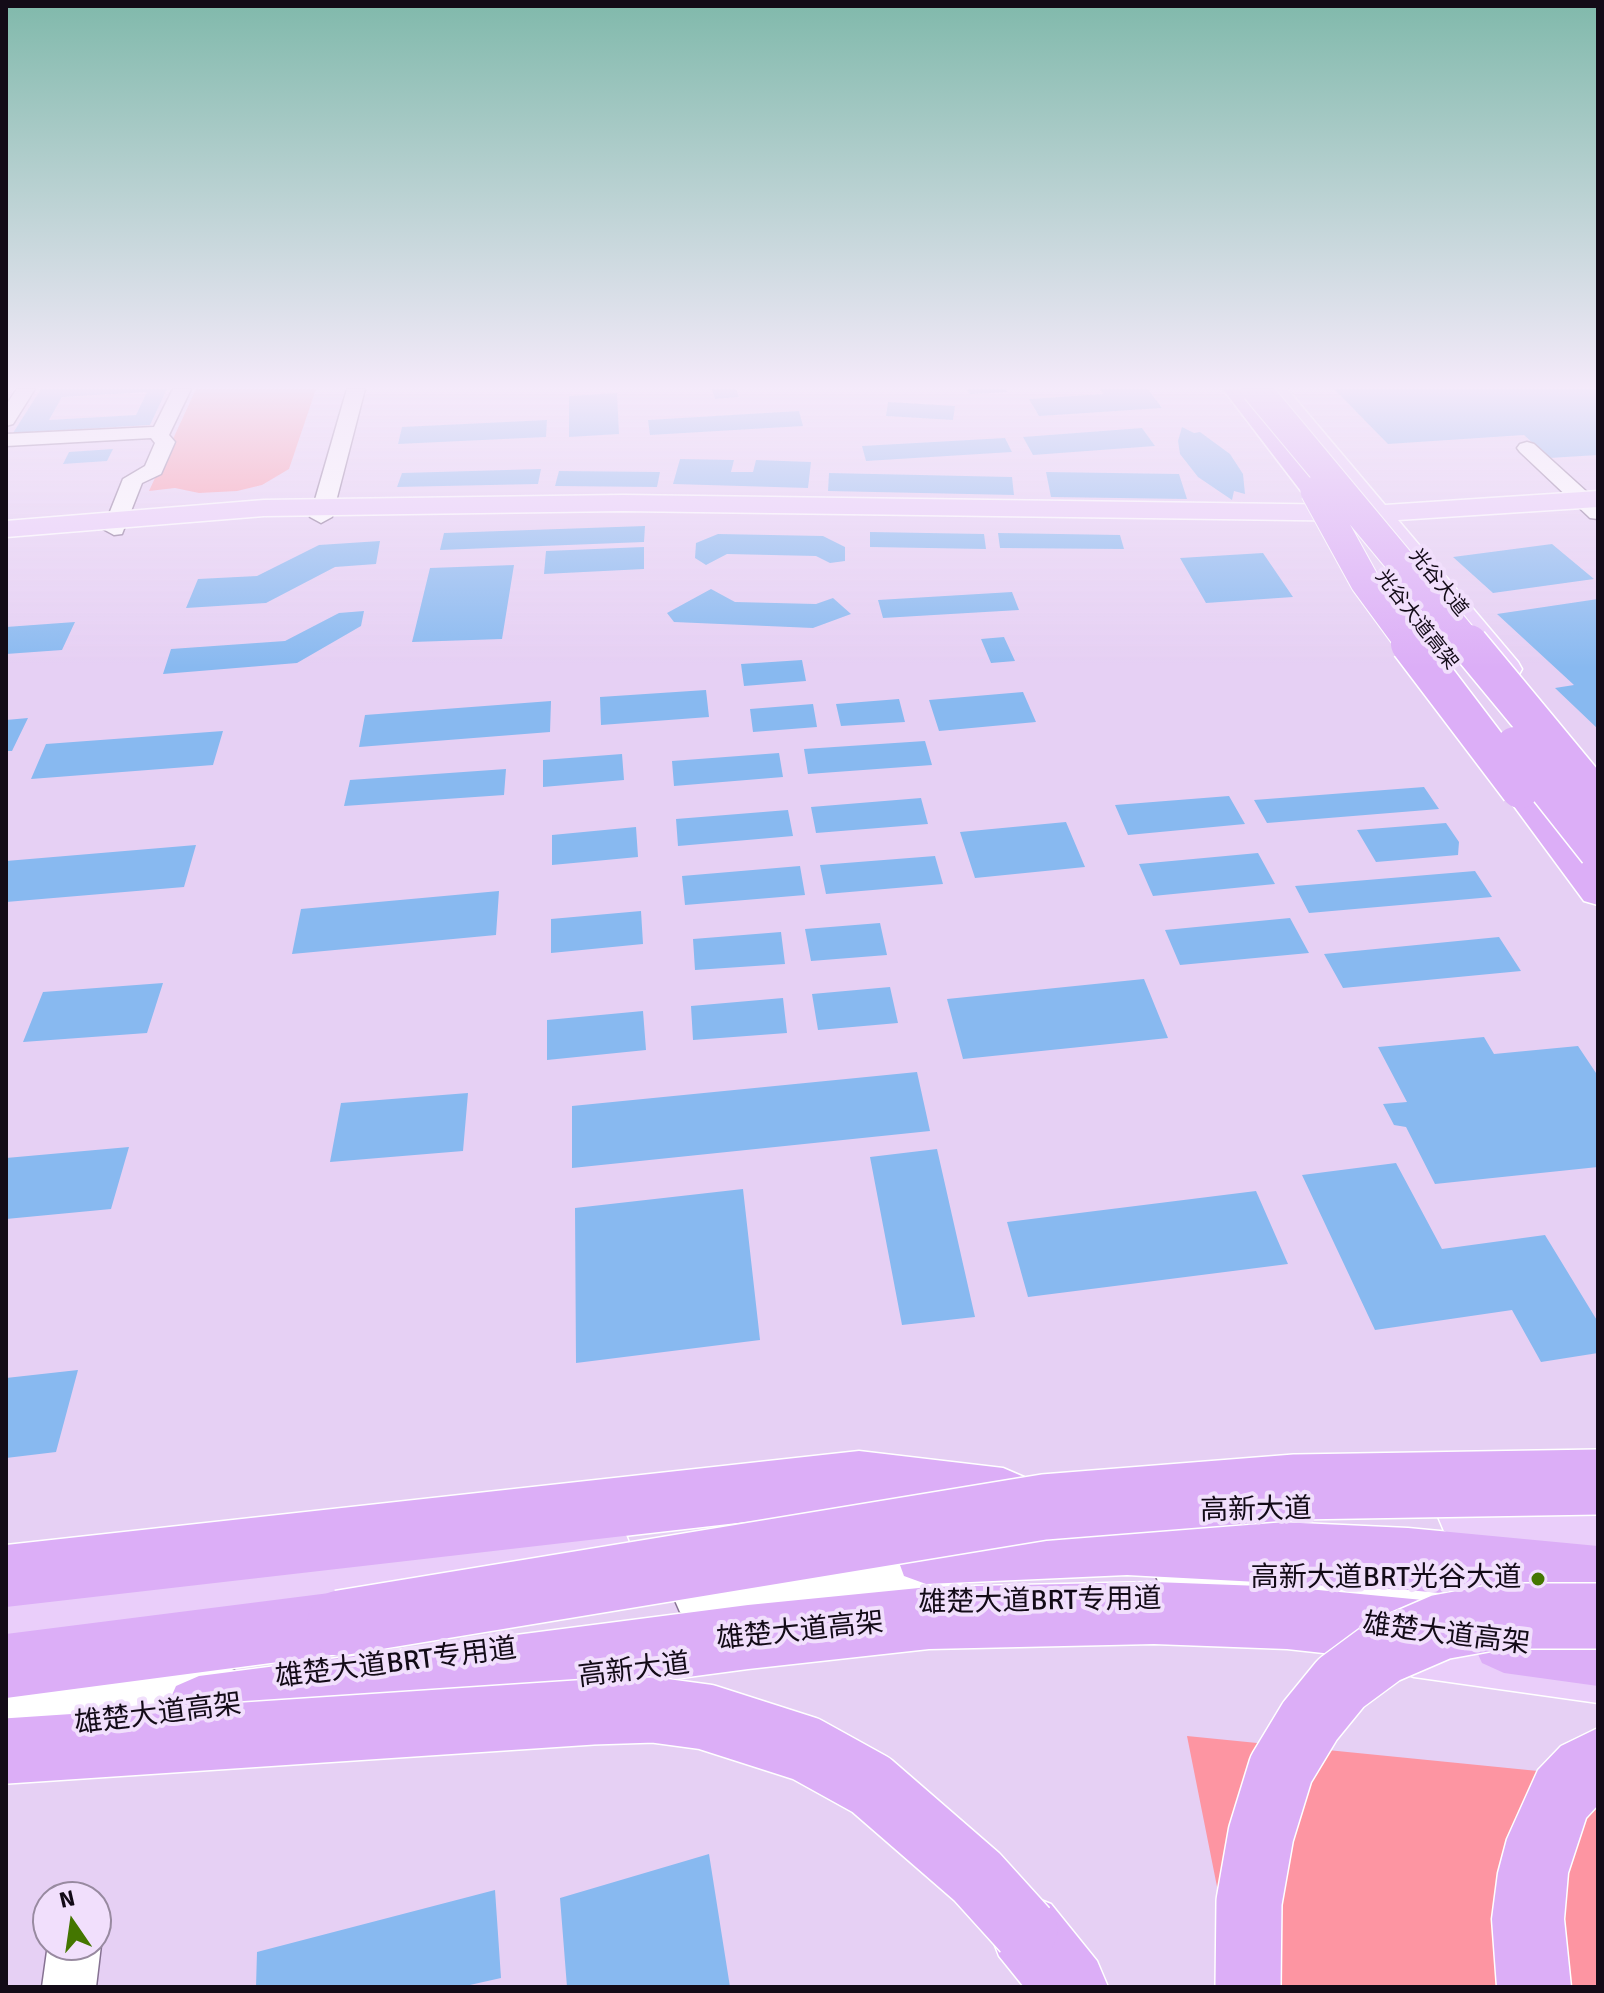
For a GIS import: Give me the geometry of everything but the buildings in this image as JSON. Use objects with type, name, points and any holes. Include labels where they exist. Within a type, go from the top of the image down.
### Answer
[{"type":"highway","name":"光谷大道高架","points":[[1309,482],[1598,851]]},
{"type":"highway","name":"光谷大道高架","points":[[1333,482],[1598,800]]},
{"type":"highway","points":[[1330,508],[1365,582],[1598,891]]},
{"type":"highway","points":[[6,1576],[859,1480],[1121,1513]]},
{"type":"highway","points":[[340,1623],[1044,1507],[1296,1487],[1598,1482]]},
{"type":"highway","points":[[6,1666],[858,1561],[991,1549],[1127,1545],[1279,1552],[1518,1567],[1598,1577]]},
{"type":"highway","name":"雄楚大道高架","points":[[6,1734],[748,1637],[929,1618],[1140,1613],[1287,1618],[1519,1642],[1598,1654]]},
{"type":"highway","points":[[1248,1987],[1249,1902],[1265,1821],[1281,1769],[1310,1721],[1341,1683],[1383,1652],[1441,1627],[1502,1616],[1598,1618]]},
{"type":"highway","points":[[6,1752],[592,1712],[654,1710],[706,1717],[806,1749],[871,1785],[977,1877],[1071,1987]]},
{"type":"highway","points":[[1534,1987],[1528,1919],[1533,1873],[1542,1839],[1562,1794],[1585,1770],[1598,1762]]},
{"type":"main road","points":[[1298,482],[1330,508]]},
{"type":"main road","name":"光谷大道","points":[[1353,482],[1598,780]]},
{"type":"main road","points":[[6,529],[260,518],[322,512],[1330,508],[1383,517],[1594,505]]},
{"type":"main road","name":"光谷大道","points":[[1330,508],[1348,542],[1598,869]]},
{"type":"main road","points":[[6,538],[116,525]]},
{"type":"main road","name":"高新大道","points":[[6,1616],[864,1522],[1121,1513],[1385,1509],[1496,1513],[1598,1525]]},
{"type":"main road","name":"高新大道","points":[[6,1752],[946,1634],[1055,1631],[1293,1636],[1365,1641],[1598,1674]]},
{"type":"street","points":[[116,525],[132,482]]},
{"type":"street","points":[[322,512],[330,482]]},
{"type":"street","points":[[1567,482],[1594,505]]},
{"type":"street","name":"雄楚大道BRT专用道","points":[[6,1683],[472,1627],[744,1590],[923,1573],[1148,1574],[1420,1597],[1598,1618]]},
{"type":"street","name":"雄楚大道BRT专用道","points":[[6,1715],[733,1620],[924,1603],[1155,1599],[1338,1611],[1598,1645]]},
{"type":"street","points":[[69,1987],[72,1961]]},
{"type":"shaded area","points":[[153,482],[267,482],[237,491],[199,493],[175,488],[149,491]]},
{"type":"shaded area","points":[[1187,1736],[1598,1777],[1598,1987],[1237,1987]]},
{"type":"place","name":"高新大道BRT光谷大道","points":[[1538,1579]]}]
